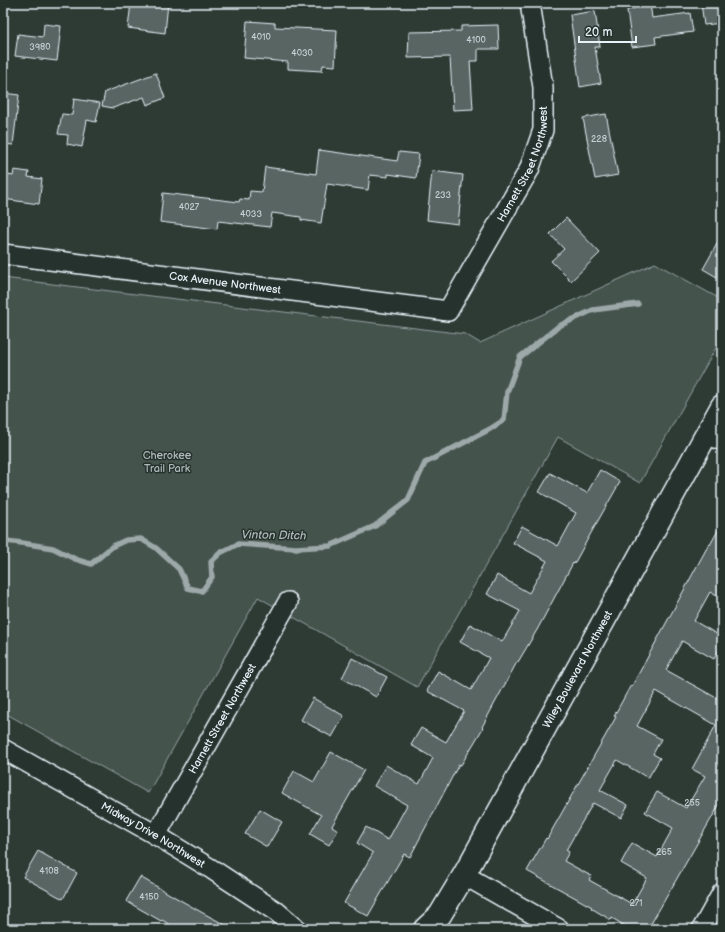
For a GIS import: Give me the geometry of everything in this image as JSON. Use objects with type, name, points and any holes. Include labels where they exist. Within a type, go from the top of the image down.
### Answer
[{"type":"street","name":"Harnett Street Northwest","points":[[448,310],[529,170],[543,130],[543,87],[530,3]]},
{"type":"street","name":"Cox Avenue Northwest","points":[[3,254],[448,310]]},
{"type":"street","name":"Wiley Boulevard Northwest","points":[[425,929],[440,915],[464,875],[714,437],[722,406]]},
{"type":"street","name":"Harnett Street Northwest","points":[[156,835],[288,602]]},
{"type":"street","name":"Midway Drive Northwest","points":[[3,750],[156,835],[277,912],[297,929]]},
{"type":"street","points":[[464,875],[559,929]]},
{"type":"street","points":[[702,929],[722,893]]},
{"type":"green space","name":"Cherokee Trail Park","points":[[655,263],[722,300],[722,337],[640,483],[558,437],[417,687],[258,597],[148,793],[3,712],[3,278],[465,334],[480,343]]},
{"type":"building","points":[[131,3],[168,3],[165,33],[128,28]]},
{"type":"building","points":[[650,3],[652,18],[690,13],[693,32],[655,37],[656,44],[632,47],[627,10],[635,8],[634,4]]},
{"type":"building","points":[[701,3],[722,3],[722,23],[704,25]]},
{"type":"building","points":[[595,11],[600,47],[595,47],[601,83],[580,87],[570,15]]},
{"type":"building","points":[[247,21],[275,23],[275,27],[337,30],[335,66],[323,65],[322,71],[288,69],[288,62],[244,58]]},
{"type":"building","points":[[44,24],[61,26],[57,61],[15,56],[18,34],[43,37]]},
{"type":"building","points":[[498,25],[499,49],[478,49],[478,61],[470,61],[473,109],[453,110],[450,57],[408,58],[409,32],[461,31],[461,26]]},
{"type":"building","points":[[156,73],[165,98],[147,105],[144,97],[113,108],[102,106],[105,92]]},
{"type":"building","points":[[3,93],[19,95],[13,145],[3,144]]},
{"type":"building","points":[[74,99],[100,103],[96,122],[87,120],[82,147],[67,144],[68,135],[58,134],[62,114],[72,115]]},
{"type":"building","points":[[606,114],[618,175],[595,179],[583,118]]},
{"type":"building","points":[[319,150],[397,161],[399,152],[419,154],[416,178],[388,174],[388,177],[370,175],[368,190],[327,184],[321,223],[301,220],[301,217],[272,213],[270,227],[218,221],[217,229],[160,222],[163,193],[239,202],[240,199],[249,200],[250,191],[262,192],[265,167],[316,174]]},
{"type":"building","points":[[14,170],[29,172],[28,177],[42,179],[39,204],[3,199],[3,174],[13,176]]},
{"type":"building","points":[[432,171],[463,175],[458,224],[427,220]]},
{"type":"building","points":[[566,218],[600,253],[571,281],[551,261],[564,249],[550,234]]},
{"type":"building","points":[[722,235],[722,280],[703,269]]},
{"type":"building","points":[[600,470],[620,482],[574,564],[573,563],[537,630],[517,662],[482,727],[483,728],[461,765],[459,764],[410,857],[404,854],[368,916],[344,903],[373,853],[357,843],[366,827],[388,840],[407,805],[374,786],[386,765],[419,784],[433,758],[411,745],[421,728],[446,742],[464,711],[427,691],[438,671],[471,690],[489,658],[460,642],[470,624],[502,642],[520,611],[487,594],[497,575],[529,593],[547,561],[513,543],[522,526],[558,546],[576,513],[539,492],[550,473],[587,493]]},
{"type":"building","points":[[722,523],[722,599],[710,592],[694,621],[722,637],[722,644],[714,659],[682,641],[666,670],[722,701],[722,800],[648,929],[630,929],[612,918],[611,920],[591,908],[592,907],[527,871],[546,838],[547,839],[616,717],[614,716],[631,685],[632,686],[709,544],[710,545]],"holes":[[[656,691],[716,725],[692,769],[705,776],[686,808],[657,792],[645,812],[673,828],[657,857],[632,843],[621,863],[647,878],[632,904],[589,880],[591,876],[564,861],[569,852],[566,850],[593,803],[621,818],[628,805],[600,790],[617,760],[648,778],[660,758],[653,754],[661,739],[637,726]]]},
{"type":"building","points":[[352,658],[387,677],[376,697],[342,678]]},
{"type":"building","points":[[313,698],[344,716],[332,737],[301,720]]},
{"type":"building","points":[[331,752],[364,770],[332,826],[338,830],[329,845],[310,834],[321,815],[282,793],[294,771],[314,782]]},
{"type":"building","points":[[260,809],[282,822],[267,847],[245,834]]},
{"type":"building","points":[[38,851],[77,873],[63,899],[23,877]]},
{"type":"building","points":[[140,877],[233,929],[177,929],[162,920],[161,921],[126,901]]},
{"type":"waterway","name":"Vinton Ditch","points":[[3,540],[53,548],[75,559],[91,564],[113,546],[126,540],[141,539],[156,548],[179,569],[188,588],[202,591],[212,577],[211,562],[220,553],[238,544],[296,548],[330,546],[375,526],[408,500],[425,463],[490,429],[504,420],[507,392],[520,357],[559,326],[593,310],[638,304]]}]
